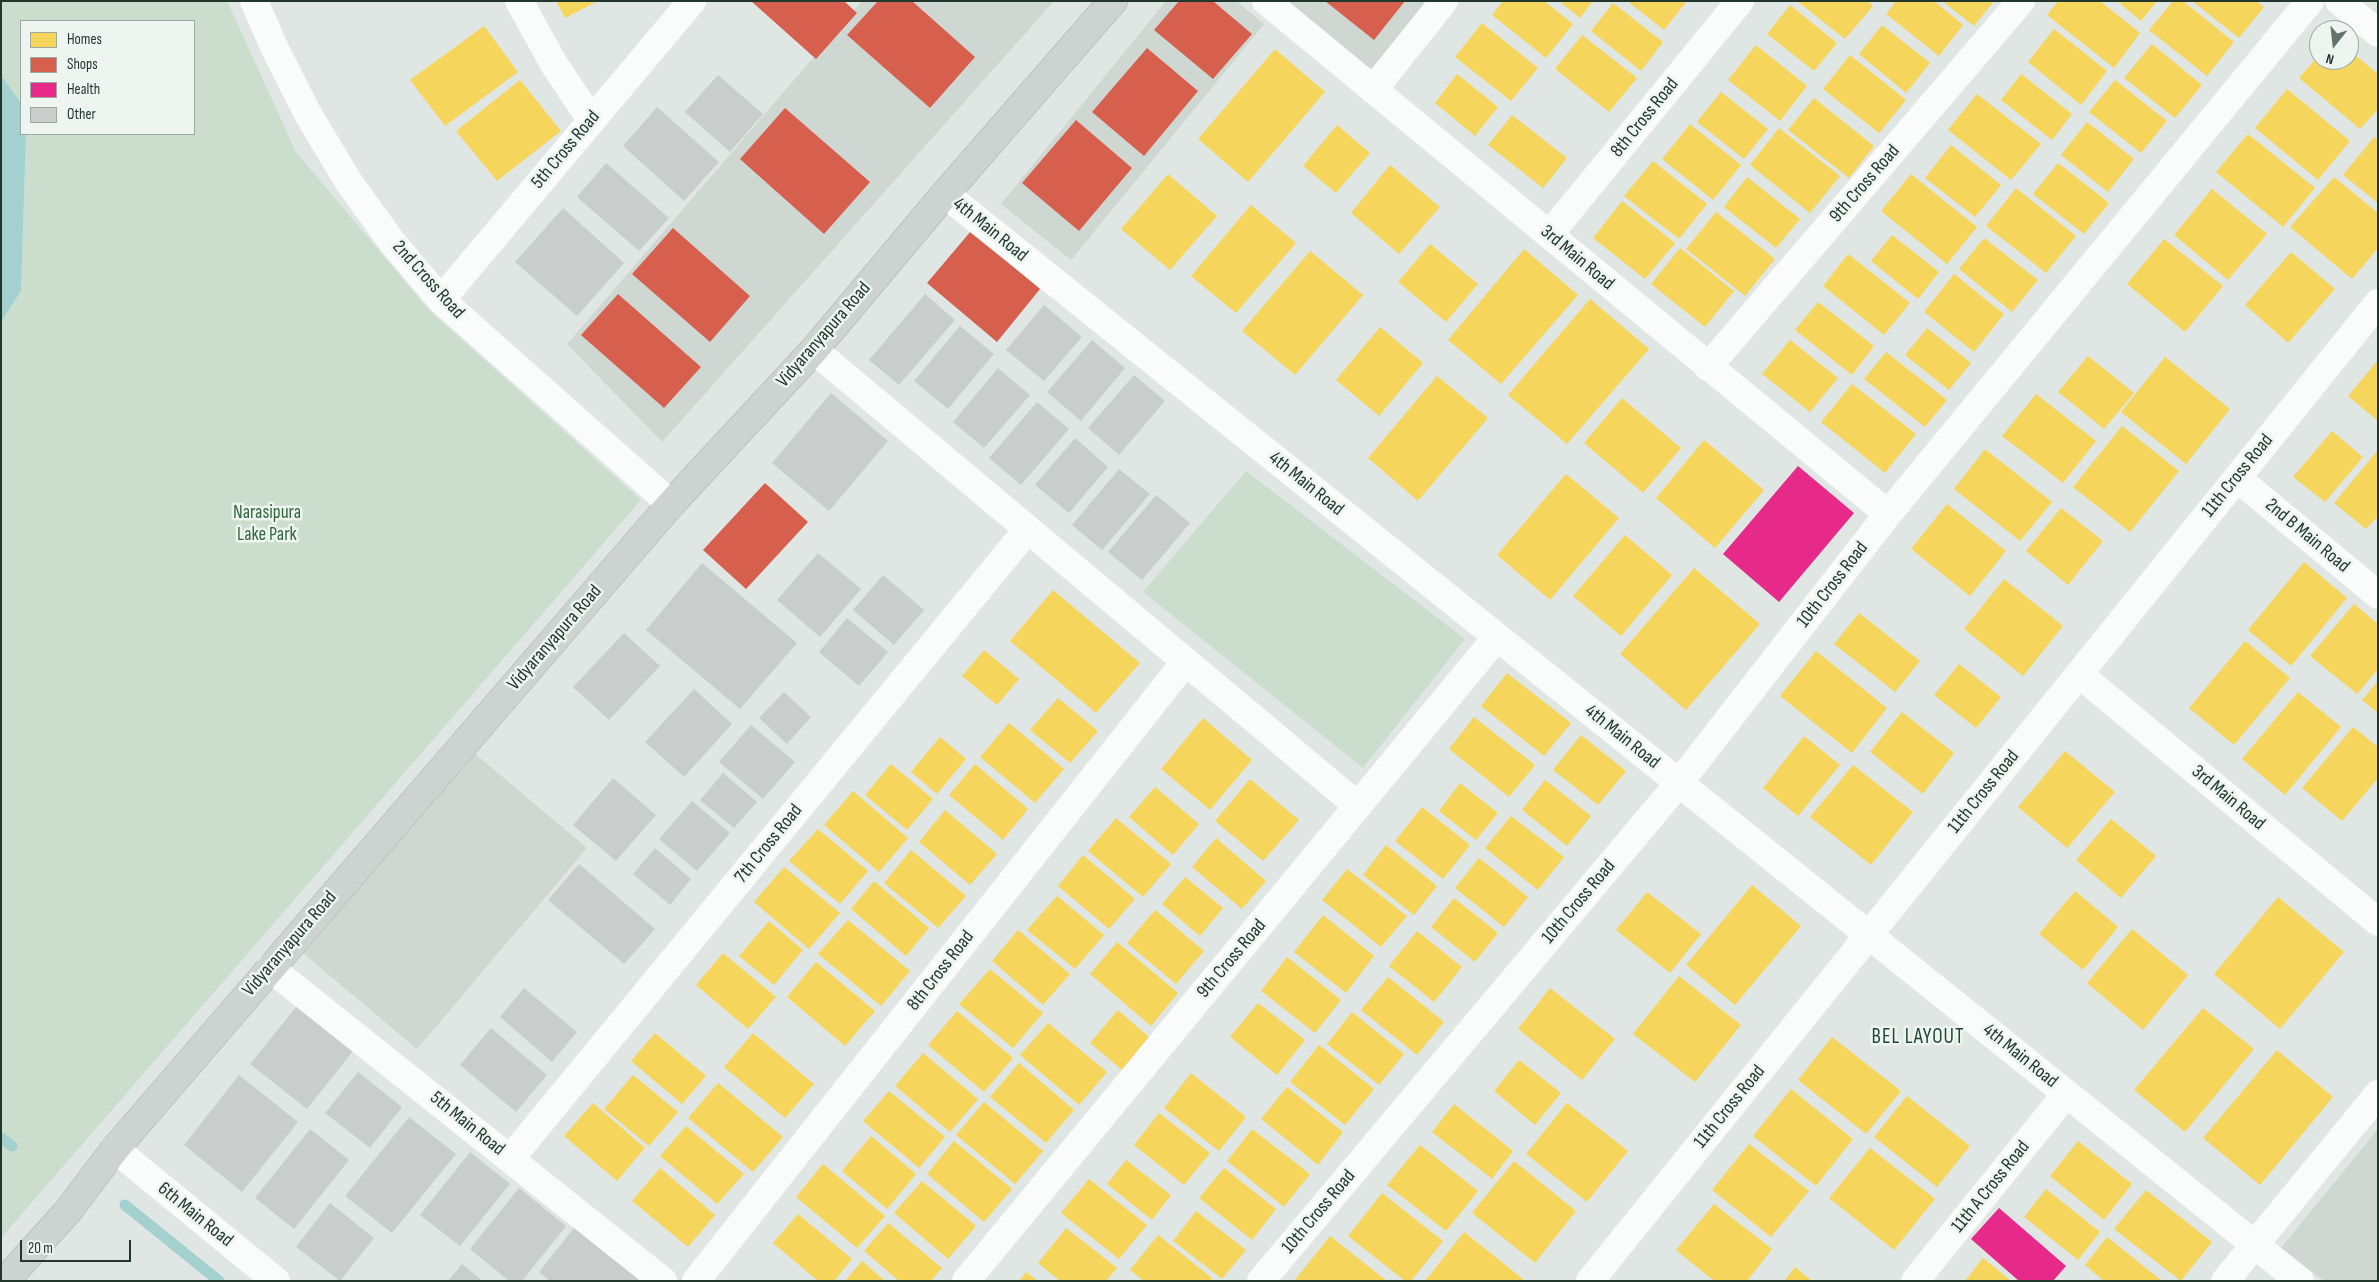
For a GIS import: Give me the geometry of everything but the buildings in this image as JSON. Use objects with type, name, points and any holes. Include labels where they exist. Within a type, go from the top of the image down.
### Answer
[{"type":"main road","name":"Vidyaranyapura Road","points":[[5,1281],[68,1211],[115,1149],[270,968],[671,504],[814,350],[945,194],[1113,1]]},
{"type":"street","name":"2nd Cross Road","points":[[254,1],[275,49],[309,116],[348,181],[392,242],[441,300],[671,504]]},
{"type":"street","points":[[519,1],[554,64],[591,120]]},
{"type":"street","name":"5th Cross Road","points":[[441,300],[692,1]]},
{"type":"street","name":"3rd Main Road","points":[[1266,1],[1888,514]]},
{"type":"street","points":[[1373,90],[1444,1]]},
{"type":"street","name":"8th Cross Road","points":[[1549,236],[1740,1]]},
{"type":"street","name":"9th Cross Road","points":[[1708,367],[2021,1]]},
{"type":"street","name":"10th Cross Road","points":[[1261,1281],[1679,783],[1888,514],[2310,1]]},
{"type":"street","points":[[2339,1],[2378,33]]},
{"type":"street","name":"4th Main Road","points":[[945,194],[2300,1281]]},
{"type":"street","name":"11th Cross Road","points":[[1590,1281],[2377,305]]},
{"type":"street","points":[[814,350],[1358,806]]},
{"type":"street","name":"2nd B Main Road","points":[[2237,478],[2378,595]]},
{"type":"street","name":"7th Cross Road","points":[[510,1159],[1028,529]]},
{"type":"street","name":"9th Cross Road","points":[[966,1281],[1497,637]]},
{"type":"street","name":"8th Cross Road","points":[[696,1281],[1186,661]]},
{"type":"street","name":"3rd Main Road","points":[[2079,674],[2378,922]]},
{"type":"street","name":"5th Main Road","points":[[270,968],[663,1281]]},
{"type":"street","name":"11th A Cross Road","points":[[1915,1281],[2066,1094]]},
{"type":"street","points":[[2225,1281],[2378,1094]]},
{"type":"street","name":"6th Main Road","points":[[115,1149],[276,1281]]},
{"type":"shaded area","points":[[862,1],[1054,1],[662,442],[567,344]]},
{"type":"shaded area","points":[[1166,1],[1236,1],[1264,24],[1071,260],[1001,204]]},
{"type":"shaded area","points":[[1288,1],[1427,1],[1371,69]]},
{"type":"shaded area","points":[[467,747],[587,848],[417,1049],[297,948]]},
{"type":"shaded area","points":[[2378,1129],[2378,1281],[2324,1281],[2281,1248]]},
{"type":"green space","name":"Narasipura Lake Park","points":[[1,1],[227,1],[296,152],[430,311],[641,500],[1,1238],[1,322],[21,291],[26,135],[195,135],[195,20],[20,20],[20,102],[1,75]]},
{"type":"green space","points":[[1246,471],[1465,639],[1363,768],[1143,592]]},
{"type":"water","points":[[1,75],[20,102],[20,135],[26,135],[21,291],[1,322]]},
{"type":"waterway","points":[[1,1138],[12,1146]]},
{"type":"waterway","points":[[125,1205],[219,1281]]},
{"type":"district","name":"BEL LAYOUT","points":[[1918,1038]]}]
